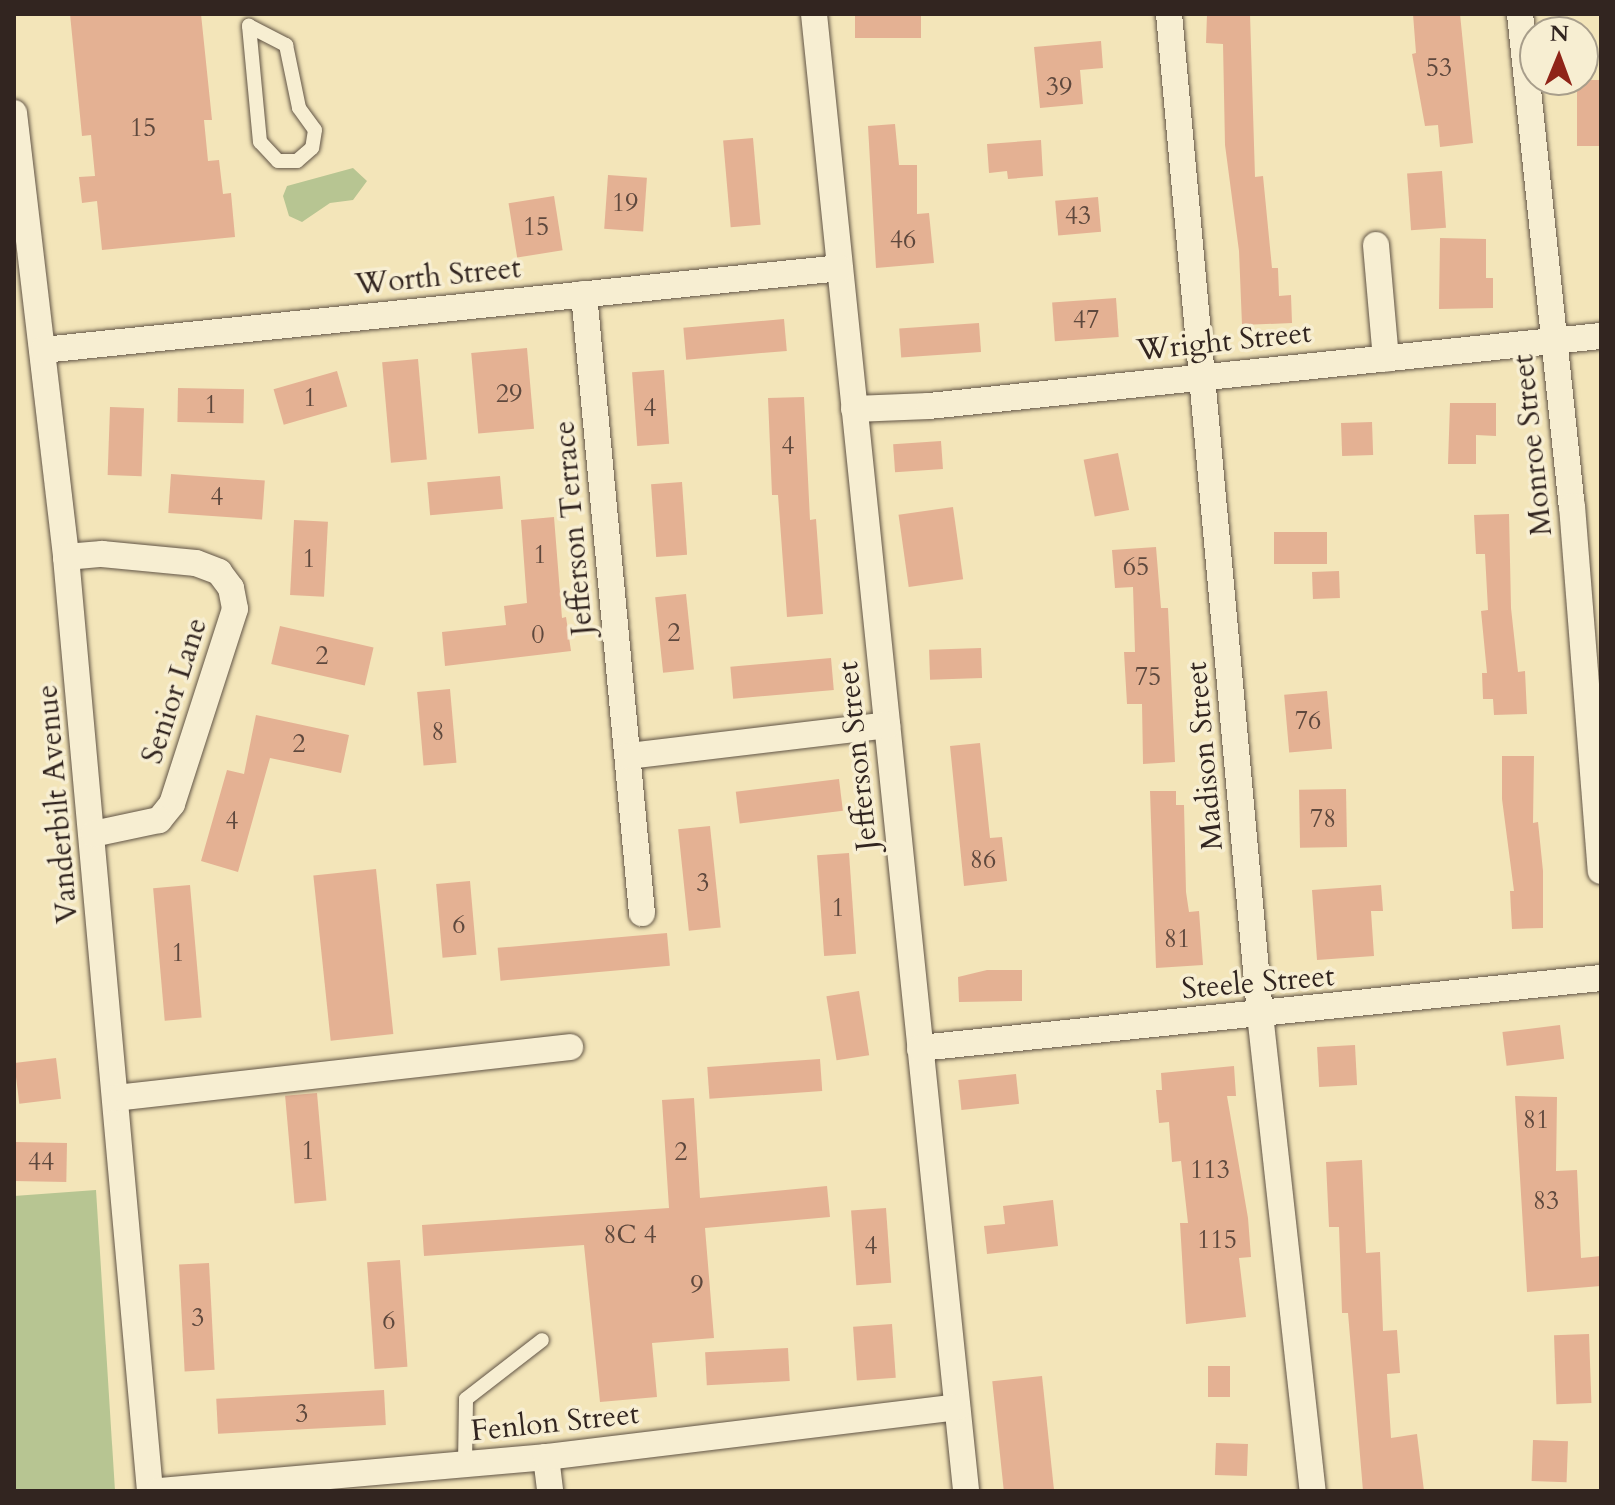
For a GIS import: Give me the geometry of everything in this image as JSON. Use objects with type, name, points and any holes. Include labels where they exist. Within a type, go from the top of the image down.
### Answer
[{"type":"street","name":"Jefferson Street","points":[[814,14],[966,1491]]},
{"type":"street","name":"Madison Street","points":[[1169,14],[1260,1014],[1313,1491]]},
{"type":"street","name":"Monroe Street","points":[[1520,14],[1554,341],[1601,871]]},
{"type":"street","name":"Vanderbilt Avenue","points":[[14,113],[66,557],[150,1491]]},
{"type":"street","points":[[1376,245],[1386,359]]},
{"type":"street","name":"Worth Street","points":[[43,350],[840,268]]},
{"type":"street","name":"Jefferson Terrace","points":[[584,294],[642,913]]},
{"type":"street","name":"Wright Street","points":[[854,409],[929,406],[1601,336]]},
{"type":"street","name":"Senior Lane","points":[[66,557],[102,554],[196,563],[219,572],[231,588],[235,609],[172,804],[149,824],[93,834]]},
{"type":"street","points":[[628,756],[887,725]]},
{"type":"street","name":"Steele Street","points":[[920,1048],[1601,978]]},
{"type":"street","points":[[116,1098],[570,1047]]},
{"type":"street","name":"Fenlon Street","points":[[159,1491],[546,1457],[957,1407]]},
{"type":"street","points":[[546,1457],[550,1491]]},
{"type":"lane","points":[[249,20],[288,50],[299,108],[315,130],[312,148],[297,161],[278,161],[260,142],[249,20]]},
{"type":"lane","points":[[465,1464],[466,1399],[542,1340]]},
{"type":"green space","points":[[353,168],[367,181],[353,200],[330,203],[302,222],[289,216],[283,196],[287,186]]},
{"type":"green space","points":[[96,1190],[115,1491],[14,1491],[14,1196]]},
{"type":"building","points":[[70,14],[201,14],[212,120],[204,120],[208,161],[219,160],[223,194],[231,193],[235,237],[102,250],[97,201],[82,203],[79,177],[95,176],[91,135],[82,136]]},
{"type":"building","points":[[855,14],[921,14],[921,38],[855,38]]},
{"type":"building","points":[[1207,14],[1250,14],[1255,177],[1263,176],[1272,268],[1278,268],[1279,296],[1291,295],[1292,323],[1242,325],[1239,251],[1225,145],[1223,44],[1206,43]]},
{"type":"building","points":[[1413,14],[1460,14],[1473,143],[1440,147],[1438,125],[1425,126],[1412,54],[1416,53]]},
{"type":"building","points":[[1101,41],[1103,68],[1080,70],[1083,104],[1040,108],[1034,47]]},
{"type":"building","points":[[1601,80],[1601,146],[1577,146],[1577,96],[1599,96]]},
{"type":"building","points":[[895,124],[899,165],[917,165],[917,214],[929,213],[934,263],[876,268],[868,126]]},
{"type":"building","points":[[753,138],[761,225],[731,227],[723,141]]},
{"type":"building","points":[[1041,140],[1043,176],[1008,179],[1007,171],[989,173],[987,144]]},
{"type":"building","points":[[1442,171],[1446,228],[1411,230],[1407,173]]},
{"type":"building","points":[[608,175],[647,178],[643,232],[604,229]]},
{"type":"building","points":[[554,196],[563,250],[517,258],[509,203]]},
{"type":"building","points":[[1098,197],[1101,232],[1058,236],[1055,201]]},
{"type":"building","points":[[1440,238],[1486,239],[1486,278],[1493,278],[1493,308],[1439,309]]},
{"type":"building","points":[[1116,298],[1119,337],[1055,341],[1052,302]]},
{"type":"building","points":[[784,319],[787,351],[686,360],[683,328]]},
{"type":"building","points":[[979,323],[981,352],[901,358],[899,329]]},
{"type":"building","points":[[527,348],[534,429],[478,434],[471,353]]},
{"type":"building","points":[[418,359],[427,460],[391,463],[382,362]]},
{"type":"building","points":[[664,370],[669,444],[637,446],[632,372]]},
{"type":"building","points":[[337,371],[347,407],[284,425],[274,389]]},
{"type":"building","points":[[178,388],[244,389],[243,423],[177,422]]},
{"type":"building","points":[[804,397],[810,520],[816,519],[823,614],[787,617],[778,495],[772,495],[768,398]]},
{"type":"building","points":[[1450,403],[1496,403],[1496,436],[1476,435],[1476,464],[1448,464]]},
{"type":"building","points":[[110,407],[144,408],[142,476],[108,475]]},
{"type":"building","points":[[1372,422],[1373,455],[1342,456],[1341,423]]},
{"type":"building","points":[[941,441],[943,469],[895,472],[893,444]]},
{"type":"building","points":[[1118,453],[1129,510],[1095,517],[1084,460]]},
{"type":"building","points":[[171,474],[265,481],[262,519],[168,513]]},
{"type":"building","points":[[500,476],[503,509],[430,515],[427,482]]},
{"type":"building","points":[[682,482],[687,555],[656,557],[651,484]]},
{"type":"building","points":[[953,507],[963,579],[909,587],[899,515]]},
{"type":"building","points":[[1509,514],[1511,608],[1518,672],[1525,671],[1527,714],[1494,715],[1493,699],[1483,699],[1482,673],[1487,673],[1481,611],[1488,610],[1485,554],[1476,554],[1474,515]]},
{"type":"building","points":[[554,517],[562,618],[566,617],[571,651],[445,666],[442,632],[506,625],[504,606],[527,603],[521,520]]},
{"type":"building","points":[[294,520],[328,522],[324,597],[290,595]]},
{"type":"building","points":[[1274,532],[1327,532],[1327,564],[1274,564]]},
{"type":"building","points":[[1156,547],[1161,608],[1168,608],[1175,762],[1143,764],[1142,704],[1127,704],[1124,652],[1135,652],[1133,587],[1115,588],[1112,550]]},
{"type":"building","points":[[1339,571],[1340,598],[1313,599],[1312,572]]},
{"type":"building","points":[[686,594],[694,670],[663,673],[655,597]]},
{"type":"building","points":[[280,626],[374,648],[365,686],[271,664]]},
{"type":"building","points":[[981,648],[982,678],[930,680],[929,650]]},
{"type":"building","points":[[831,658],[834,690],[733,699],[730,667]]},
{"type":"building","points":[[450,689],[456,763],[424,766],[417,692]]},
{"type":"building","points":[[1327,691],[1332,749],[1289,753],[1284,695]]},
{"type":"building","points":[[256,715],[349,735],[341,773],[270,758],[238,872],[201,861],[227,770],[244,774]]},
{"type":"building","points":[[980,743],[990,838],[1002,837],[1007,881],[964,886],[950,746]]},
{"type":"building","points":[[1502,756],[1534,756],[1533,823],[1538,822],[1543,871],[1543,928],[1512,929],[1510,891],[1514,891],[1502,799]]},
{"type":"building","points":[[839,779],[843,811],[740,823],[736,792]]},
{"type":"building","points":[[1346,789],[1347,847],[1300,848],[1299,790]]},
{"type":"building","points":[[1150,791],[1176,791],[1176,805],[1184,805],[1186,892],[1189,912],[1199,911],[1203,965],[1156,968]]},
{"type":"building","points":[[710,826],[721,927],[689,931],[678,829]]},
{"type":"building","points":[[849,853],[856,954],[824,956],[817,855]]},
{"type":"building","points":[[376,869],[393,1034],[331,1041],[313,876]]},
{"type":"building","points":[[470,881],[476,955],[443,958],[436,884]]},
{"type":"building","points":[[190,885],[202,1017],[165,1021],[153,888]]},
{"type":"building","points":[[1381,885],[1383,911],[1371,911],[1374,956],[1317,960],[1312,890]]},
{"type":"building","points":[[667,933],[670,966],[501,981],[498,948]]},
{"type":"building","points":[[987,970],[1022,970],[1022,1001],[959,1002],[958,977]]},
{"type":"building","points":[[859,991],[869,1055],[837,1060],[826,996]]},
{"type":"building","points":[[1560,1025],[1564,1059],[1507,1066],[1502,1032]]},
{"type":"building","points":[[1355,1045],[1357,1085],[1319,1087],[1317,1047]]},
{"type":"building","points":[[56,1058],[61,1099],[19,1104],[14,1063]]},
{"type":"building","points":[[820,1059],[822,1091],[710,1099],[707,1067]]},
{"type":"building","points":[[1234,1066],[1236,1096],[1227,1096],[1248,1218],[1251,1257],[1239,1258],[1246,1317],[1186,1324],[1180,1223],[1188,1223],[1181,1161],[1172,1162],[1169,1122],[1159,1123],[1156,1090],[1162,1090],[1161,1073]]},
{"type":"building","points":[[1016,1074],[1019,1104],[961,1110],[958,1080]]},
{"type":"building","points":[[317,1093],[326,1201],[295,1203],[285,1096]]},
{"type":"building","points":[[1515,1096],[1557,1097],[1556,1171],[1577,1170],[1581,1258],[1601,1256],[1601,1286],[1527,1292]]},
{"type":"building","points":[[694,1098],[700,1198],[827,1186],[830,1217],[705,1228],[714,1338],[652,1343],[657,1397],[600,1402],[584,1245],[424,1256],[422,1225],[669,1208],[662,1100]]},
{"type":"building","points":[[14,1142],[67,1143],[66,1182],[14,1181]]},
{"type":"building","points":[[1362,1160],[1366,1253],[1380,1252],[1383,1331],[1397,1330],[1400,1373],[1387,1374],[1391,1438],[1417,1434],[1424,1491],[1363,1491],[1348,1313],[1342,1313],[1339,1227],[1329,1227],[1326,1162]]},
{"type":"building","points":[[1053,1200],[1058,1246],[987,1254],[984,1226],[1005,1224],[1003,1206]]},
{"type":"building","points":[[886,1208],[891,1283],[856,1285],[851,1210]]},
{"type":"building","points":[[400,1260],[407,1367],[375,1369],[367,1262]]},
{"type":"building","points":[[209,1263],[215,1370],[185,1371],[179,1265]]},
{"type":"building","points":[[892,1324],[896,1378],[857,1381],[853,1327]]},
{"type":"building","points":[[1589,1334],[1591,1403],[1556,1404],[1554,1335]]},
{"type":"building","points":[[788,1348],[790,1381],[707,1385],[705,1352]]},
{"type":"building","points":[[1208,1366],[1230,1366],[1230,1397],[1208,1397]]},
{"type":"building","points":[[1042,1376],[1054,1491],[1004,1491],[992,1381]]},
{"type":"building","points":[[384,1390],[386,1425],[218,1434],[216,1399]]},
{"type":"building","points":[[1533,1440],[1568,1441],[1567,1482],[1532,1481]]},
{"type":"building","points":[[1216,1443],[1248,1444],[1247,1476],[1215,1475]]}]
